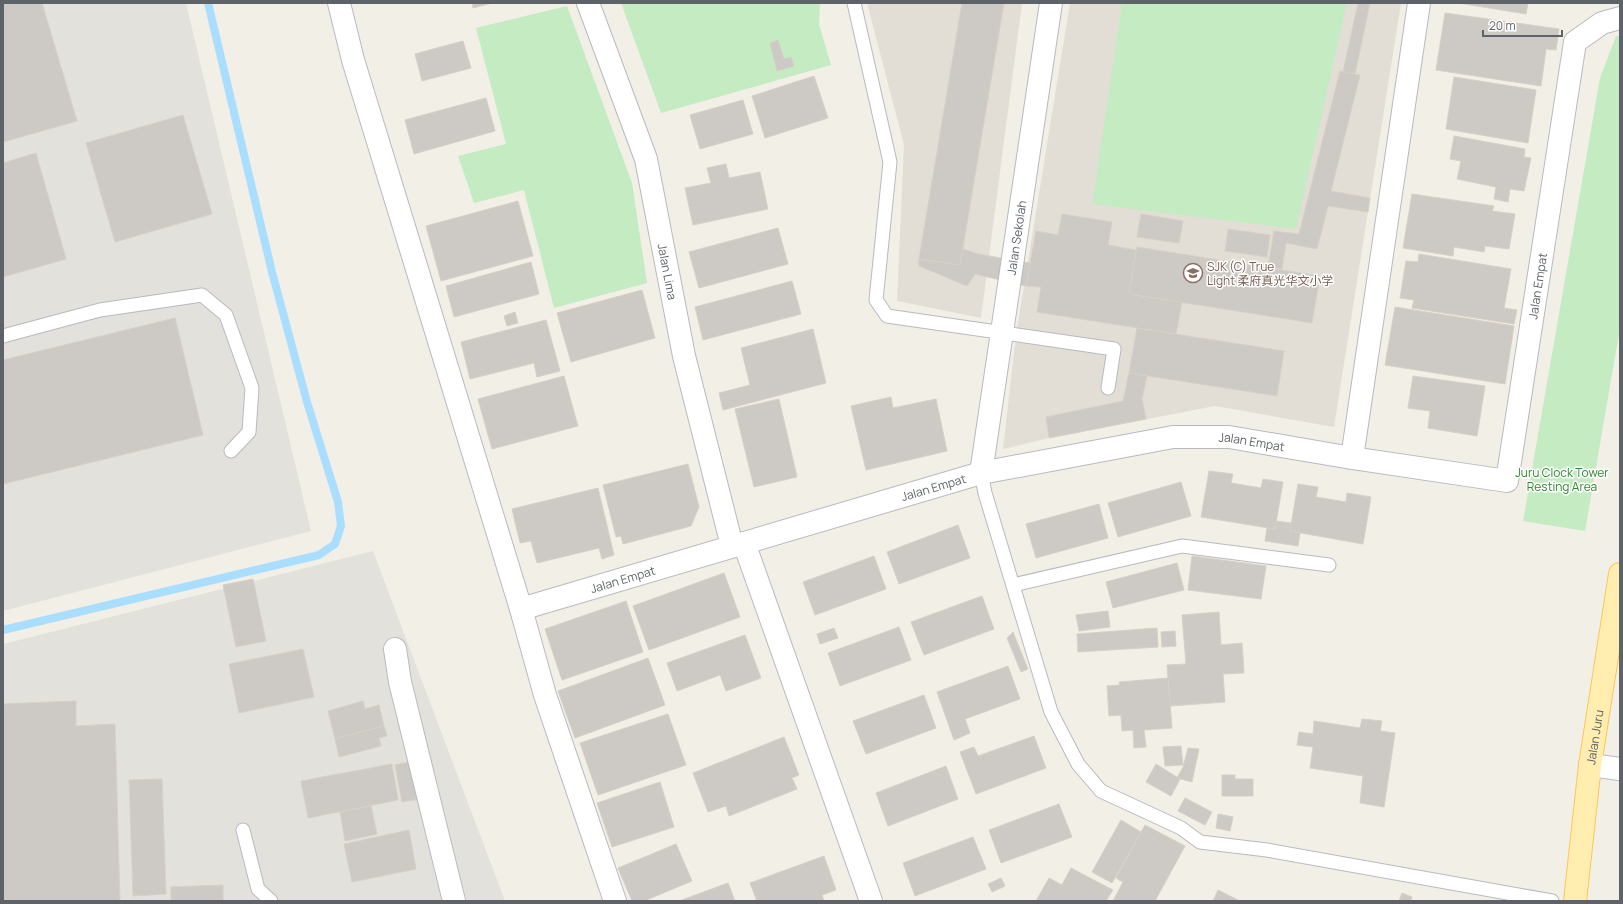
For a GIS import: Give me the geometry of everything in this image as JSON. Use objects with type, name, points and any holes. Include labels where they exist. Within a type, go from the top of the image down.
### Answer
[{"type":"main road","name":"Jalan Juru","points":[[1575,901],[1590,765],[1620,574]]},
{"type":"street","points":[[339,3],[353,60],[520,608],[545,695],[615,901]]},
{"type":"street","name":"Jalan Lima","points":[[588,3],[646,159],[684,356],[738,544],[871,901]]},
{"type":"street","name":"Jalan Sekolah","points":[[981,473],[1051,3]]},
{"type":"street","points":[[1352,458],[1419,3]]},
{"type":"street","name":"Jalan Empat","points":[[520,608],[981,473],[1173,437],[1229,437],[1352,458],[1507,481],[1575,42],[1602,23],[1620,18]]},
{"type":"street","points":[[395,649],[400,682],[454,901]]},
{"type":"street","points":[[1590,765],[1620,770]]},
{"type":"lane","points":[[854,3],[890,162],[876,300],[887,316],[1114,349],[1108,388]]},
{"type":"lane","points":[[3,336],[100,310],[202,294],[226,315],[252,388],[249,432],[231,451]]},
{"type":"lane","points":[[981,473],[1051,712],[1078,764],[1101,791],[1181,828],[1200,842],[1267,850],[1552,901]]},
{"type":"lane","points":[[1013,585],[1182,546],[1329,564]]},
{"type":"lane","points":[[243,830],[258,889],[271,901]]},
{"type":"shaded area","points":[[3,3],[186,3],[311,531],[3,611]]},
{"type":"shaded area","points":[[867,3],[1022,3],[981,318],[897,301],[904,145]]},
{"type":"shaded area","name":"SJK (C) True Light 柔府真光华文小学","points":[[1070,3],[1401,3],[1334,427],[1215,406],[1049,438],[1003,449],[1016,335]]},
{"type":"shaded area","points":[[373,551],[505,901],[3,901],[3,644]]},
{"type":"green space","points":[[621,3],[820,3],[819,24],[831,65],[661,113]]},
{"type":"green space","points":[[1122,3],[1347,3],[1296,229],[1092,204]]},
{"type":"green space","points":[[567,6],[632,183],[647,283],[554,308],[524,190],[474,203],[458,156],[506,144],[476,28]]},
{"type":"green space","name":"Juru Clock Tower Resting Area","points":[[1616,36],[1620,36],[1620,328],[1585,531],[1523,521],[1600,78]]},
{"type":"building","points":[[3,3],[42,3],[77,121],[3,142]]},
{"type":"building","points":[[472,3],[492,3],[473,8]]},
{"type":"building","points":[[962,3],[1004,3],[960,265],[919,259]]},
{"type":"building","points":[[1358,3],[1370,3],[1355,74],[1343,72]]},
{"type":"building","points":[[1458,3],[1528,3],[1526,14]]},
{"type":"building","points":[[1445,13],[1559,29],[1556,50],[1546,49],[1541,86],[1436,70]]},
{"type":"building","points":[[778,40],[784,59],[791,57],[794,66],[777,71],[770,43]]},
{"type":"building","points":[[463,41],[471,68],[422,81],[415,54]]},
{"type":"building","points":[[1340,71],[1360,75],[1331,191],[1370,198],[1368,212],[1328,206],[1317,249],[1286,243],[1282,269],[1268,267],[1274,231],[1299,234]]},
{"type":"building","points":[[814,76],[828,118],[765,138],[752,96]]},
{"type":"building","points":[[1454,77],[1536,90],[1528,143],[1446,129]]},
{"type":"building","points":[[486,98],[495,131],[414,154],[405,120]]},
{"type":"building","points":[[743,100],[753,134],[700,149],[690,115]]},
{"type":"building","points":[[183,115],[212,214],[115,242],[86,143]]},
{"type":"building","points":[[1454,136],[1525,149],[1524,157],[1531,158],[1524,191],[1510,189],[1508,202],[1494,199],[1496,187],[1457,179],[1461,161],[1450,159]]},
{"type":"building","points":[[36,153],[66,259],[3,277],[3,163]]},
{"type":"building","points":[[726,164],[729,178],[760,172],[768,209],[693,225],[685,188],[711,183],[707,168]]},
{"type":"building","points":[[1412,194],[1494,206],[1492,211],[1515,214],[1509,249],[1485,246],[1484,252],[1454,247],[1453,256],[1403,248]]},
{"type":"building","points":[[518,201],[533,256],[441,281],[426,226]]},
{"type":"building","points":[[1062,214],[1112,222],[1108,245],[1136,250],[1129,294],[1182,302],[1176,334],[1037,312],[1041,287],[1026,286],[1036,231],[1058,235]]},
{"type":"building","points":[[1141,214],[1183,221],[1179,243],[1137,237]]},
{"type":"building","points":[[778,228],[788,264],[699,288],[689,252]]},
{"type":"building","points":[[1228,229],[1270,235],[1267,257],[1225,251]]},
{"type":"building","points":[[1137,247],[1320,276],[1312,323],[1129,294]]},
{"type":"building","points":[[963,249],[978,254],[1030,263],[1026,286],[975,274],[967,286],[919,266],[919,259],[960,265]]},
{"type":"building","points":[[1419,254],[1511,269],[1504,308],[1517,310],[1514,324],[1412,308],[1414,300],[1400,298],[1406,261],[1418,262]]},
{"type":"building","points":[[531,262],[539,294],[454,317],[446,286]]},
{"type":"building","points":[[792,281],[801,314],[703,340],[695,307]]},
{"type":"building","points":[[642,290],[655,338],[571,362],[557,313]]},
{"type":"building","points":[[1395,307],[1514,326],[1505,384],[1385,365]]},
{"type":"building","points":[[515,312],[518,323],[507,326],[504,316]]},
{"type":"building","points":[[175,318],[203,435],[3,484],[3,360]]},
{"type":"building","points":[[546,320],[560,371],[537,377],[534,363],[470,379],[461,342]]},
{"type":"building","points":[[1137,328],[1284,351],[1277,396],[1129,373]]},
{"type":"building","points":[[813,329],[826,383],[723,410],[719,393],[750,385],[741,348]]},
{"type":"building","points":[[1129,373],[1147,376],[1142,399],[1146,419],[1049,438],[1046,417],[1123,401]]},
{"type":"building","points":[[564,376],[578,426],[492,449],[478,399]]},
{"type":"building","points":[[1413,376],[1485,386],[1477,436],[1428,428],[1430,411],[1408,408]]},
{"type":"building","points":[[891,397],[893,408],[936,399],[947,451],[866,470],[851,406]]},
{"type":"building","points":[[779,399],[797,477],[754,487],[735,409]]},
{"type":"building","points":[[688,464],[699,507],[691,526],[623,544],[621,536],[616,537],[603,485]]},
{"type":"building","points":[[1209,471],[1233,474],[1231,483],[1261,488],[1263,479],[1283,482],[1275,529],[1201,517]]},
{"type":"building","points":[[1181,482],[1191,516],[1118,537],[1108,503]]},
{"type":"building","points":[[1298,484],[1318,487],[1316,497],[1346,502],[1347,493],[1371,497],[1363,544],[1290,531]]},
{"type":"building","points":[[598,488],[614,555],[602,559],[599,548],[537,563],[531,541],[520,543],[512,509]]},
{"type":"building","points":[[1099,504],[1108,538],[1036,558],[1026,524]]},
{"type":"building","points":[[1276,521],[1291,523],[1290,531],[1300,533],[1298,546],[1265,541],[1267,528],[1275,529]]},
{"type":"building","points":[[958,525],[970,558],[899,584],[887,552]]},
{"type":"building","points":[[874,556],[886,589],[815,615],[803,582]]},
{"type":"building","points":[[1192,556],[1266,566],[1261,599],[1188,590]]},
{"type":"building","points":[[1177,563],[1184,590],[1113,608],[1106,582]]},
{"type":"building","points":[[724,573],[740,617],[649,650],[633,606]]},
{"type":"building","points":[[253,579],[266,641],[236,647],[223,585]]},
{"type":"building","points":[[982,596],[994,629],[924,655],[911,622]]},
{"type":"building","points":[[626,601],[643,652],[562,680],[545,629]]},
{"type":"building","points":[[1108,611],[1110,627],[1079,631],[1076,615]]},
{"type":"building","points":[[1219,612],[1221,645],[1242,643],[1244,673],[1223,674],[1225,702],[1170,706],[1167,665],[1186,664],[1182,615]]},
{"type":"building","points":[[899,627],[911,660],[840,686],[828,653]]},
{"type":"building","points":[[834,628],[838,638],[820,644],[817,634]]},
{"type":"building","points":[[1157,628],[1158,647],[1078,652],[1077,634]]},
{"type":"building","points":[[1175,631],[1176,646],[1162,647],[1161,632]]},
{"type":"building","points":[[1013,632],[1028,669],[1021,672],[1007,638]]},
{"type":"building","points":[[745,635],[761,678],[726,691],[720,675],[677,691],[667,663]]},
{"type":"building","points":[[303,649],[314,697],[239,713],[229,664]]},
{"type":"building","points":[[648,658],[665,705],[575,738],[558,691]]},
{"type":"building","points":[[1008,666],[1020,699],[965,719],[970,733],[954,740],[937,692]]},
{"type":"building","points":[[1168,678],[1172,728],[1144,730],[1146,747],[1134,748],[1133,730],[1122,731],[1121,715],[1109,716],[1107,686],[1120,685],[1119,682]]},
{"type":"building","points":[[924,695],[936,728],[866,754],[853,721]]},
{"type":"building","points":[[76,701],[76,726],[115,724],[120,901],[3,901],[3,704]]},
{"type":"building","points":[[363,701],[365,709],[379,705],[384,726],[335,739],[328,711]]},
{"type":"building","points":[[668,714],[686,765],[598,795],[580,743]]},
{"type":"building","points":[[1362,719],[1382,721],[1380,731],[1395,733],[1384,807],[1360,803],[1363,776],[1310,768],[1313,747],[1297,745],[1299,732],[1313,734],[1314,721],[1360,728]]},
{"type":"building","points":[[384,726],[387,736],[379,738],[381,746],[339,757],[335,739]]},
{"type":"building","points":[[1034,736],[1046,768],[976,794],[960,752],[974,747],[978,756]]},
{"type":"building","points":[[784,737],[799,775],[792,778],[797,789],[729,816],[726,806],[708,812],[693,773]]},
{"type":"building","points":[[1181,746],[1183,765],[1165,766],[1163,747]]},
{"type":"building","points":[[1188,748],[1199,749],[1192,782],[1177,778],[1183,767]]},
{"type":"building","points":[[417,760],[425,798],[402,802],[395,765]]},
{"type":"building","points":[[392,764],[398,800],[308,818],[301,781]]},
{"type":"building","points":[[1156,764],[1180,779],[1171,796],[1146,782]]},
{"type":"building","points":[[946,766],[958,799],[888,826],[876,793]]},
{"type":"building","points":[[1222,775],[1235,775],[1235,779],[1253,779],[1253,796],[1222,796]]},
{"type":"building","points":[[162,779],[166,894],[133,896],[129,780]]},
{"type":"building","points":[[660,782],[674,827],[612,847],[597,803]]},
{"type":"building","points":[[1185,798],[1212,812],[1205,825],[1178,811]]},
{"type":"building","points":[[1059,804],[1072,837],[1001,863],[989,830]]},
{"type":"building","points":[[371,806],[377,834],[345,841],[340,812]]},
{"type":"building","points":[[1218,814],[1233,817],[1230,831],[1216,828]]},
{"type":"building","points":[[1121,820],[1141,832],[1112,883],[1092,872]]},
{"type":"building","points":[[1145,825],[1185,846],[1155,901],[1113,901],[1123,882],[1116,878]]},
{"type":"building","points":[[409,830],[416,869],[352,882],[344,844]]},
{"type":"building","points":[[973,837],[986,869],[915,896],[903,863]]},
{"type":"building","points":[[676,844],[692,881],[644,901],[632,901],[618,868]]},
{"type":"building","points":[[824,856],[836,890],[822,895],[824,901],[757,901],[750,883]]},
{"type":"building","points":[[1071,868],[1113,890],[1106,901],[1036,901],[1049,878],[1062,885]]},
{"type":"building","points":[[1001,878],[1005,886],[992,892],[988,884]]},
{"type":"building","points":[[728,883],[735,901],[679,901]]},
{"type":"building","points":[[223,885],[223,901],[171,901],[171,887]]},
{"type":"building","points":[[1218,890],[1240,901],[1213,901]]},
{"type":"building","points":[[1402,893],[1412,897],[1411,901],[1399,901]]},
{"type":"waterway","points":[[3,630],[319,555],[335,544],[341,526],[338,502],[307,402],[272,272],[208,3]]},
{"type":"place","name":"SJK (C) True Light 柔府真光华文小学","points":[[1193,273]]}]
